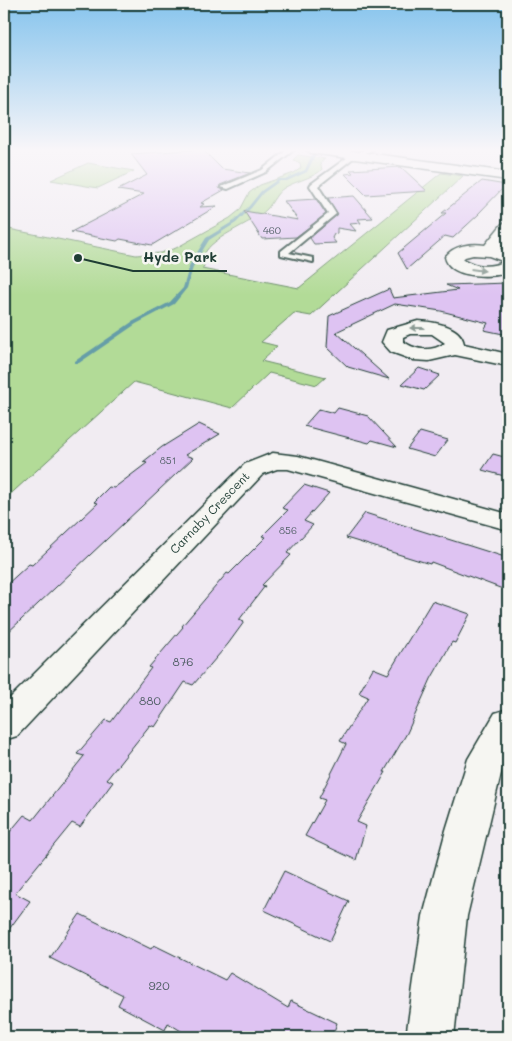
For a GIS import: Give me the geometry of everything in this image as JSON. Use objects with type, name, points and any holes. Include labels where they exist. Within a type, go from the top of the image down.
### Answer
[{"type":"street","points":[[489,251],[508,227]]},
{"type":"street","points":[[508,258],[489,251],[464,251],[454,257],[455,262],[460,266],[478,271],[495,271],[508,267]]},
{"type":"street","points":[[452,348],[508,360]]},
{"type":"street","name":"Carnaby Crescent","points":[[4,726],[254,469],[273,461],[289,461],[508,522]]},
{"type":"street","points":[[430,1037],[445,916],[463,840],[486,759],[508,723]]},
{"type":"lane","points":[[310,260],[284,253],[332,214],[321,198]]},
{"type":"green space","points":[[247,198],[275,198],[260,215],[212,244],[206,251],[202,269],[299,288],[411,198],[440,198],[311,316],[294,313],[261,342],[277,346],[261,361],[326,377],[317,385],[269,373],[232,408],[134,382],[4,500],[4,228],[136,255],[160,253],[176,248],[230,218],[240,210]]},
{"type":"building","points":[[137,198],[211,198],[201,203],[204,204],[200,207],[217,206],[152,245],[120,239],[117,241],[71,232]]},
{"type":"building","points":[[328,198],[355,198],[373,218],[358,219],[361,223],[350,224],[356,231],[337,228],[337,233],[332,238],[336,243],[314,244],[310,238],[338,214]]},
{"type":"building","points":[[461,198],[494,198],[453,238],[445,236],[407,269],[398,253],[446,213],[442,213]]},
{"type":"building","points":[[316,199],[326,214],[296,237],[262,239],[244,211],[298,220],[284,201]]},
{"type":"building","points":[[508,283],[508,335],[484,330],[488,323],[441,311],[395,304],[336,332],[389,379],[348,367],[327,347],[329,316],[389,289],[393,298],[458,290],[446,285]]},
{"type":"building","points":[[419,368],[440,375],[424,390],[402,384]]},
{"type":"building","points":[[338,408],[368,416],[397,447],[372,440],[369,443],[304,426],[319,409],[334,413]]},
{"type":"building","points":[[199,424],[220,434],[185,455],[193,458],[4,636],[4,587],[29,564],[32,565],[98,503],[94,502],[109,487],[114,488],[147,463],[143,462],[162,447]]},
{"type":"building","points":[[420,432],[448,440],[435,457],[407,449]]},
{"type":"building","points":[[493,454],[508,458],[508,477],[482,470]]},
{"type":"building","points":[[304,485],[329,493],[304,521],[313,525],[287,553],[291,555],[262,585],[265,586],[239,620],[244,622],[228,644],[193,685],[185,682],[155,727],[150,725],[107,779],[113,782],[80,827],[72,823],[15,893],[30,901],[4,936],[4,839],[24,815],[33,820],[84,756],[77,754],[106,720],[111,722],[151,668],[149,667],[182,626],[227,573],[229,574],[266,537],[262,536],[288,510],[282,508]]},
{"type":"building","points":[[365,513],[508,558],[508,591],[431,562],[430,564],[346,538]]},
{"type":"building","points":[[432,601],[470,614],[455,643],[452,642],[431,679],[407,733],[357,822],[366,826],[356,860],[305,836],[325,800],[319,798],[346,744],[340,741],[368,697],[359,693],[373,668],[388,674]]},
{"type":"building","points":[[284,871],[349,901],[330,941],[264,910]]},
{"type":"building","points":[[80,914],[151,949],[154,945],[225,980],[230,973],[288,1008],[291,1001],[337,1023],[332,1037],[191,1037],[168,1023],[165,1030],[118,1005],[123,995],[50,958]]},
{"type":"waterway","points":[[77,362],[134,323],[172,303],[185,288],[192,264],[207,239],[235,222],[258,198]]},
{"type":"place","name":"Hyde Park","points":[[78,258]]}]
